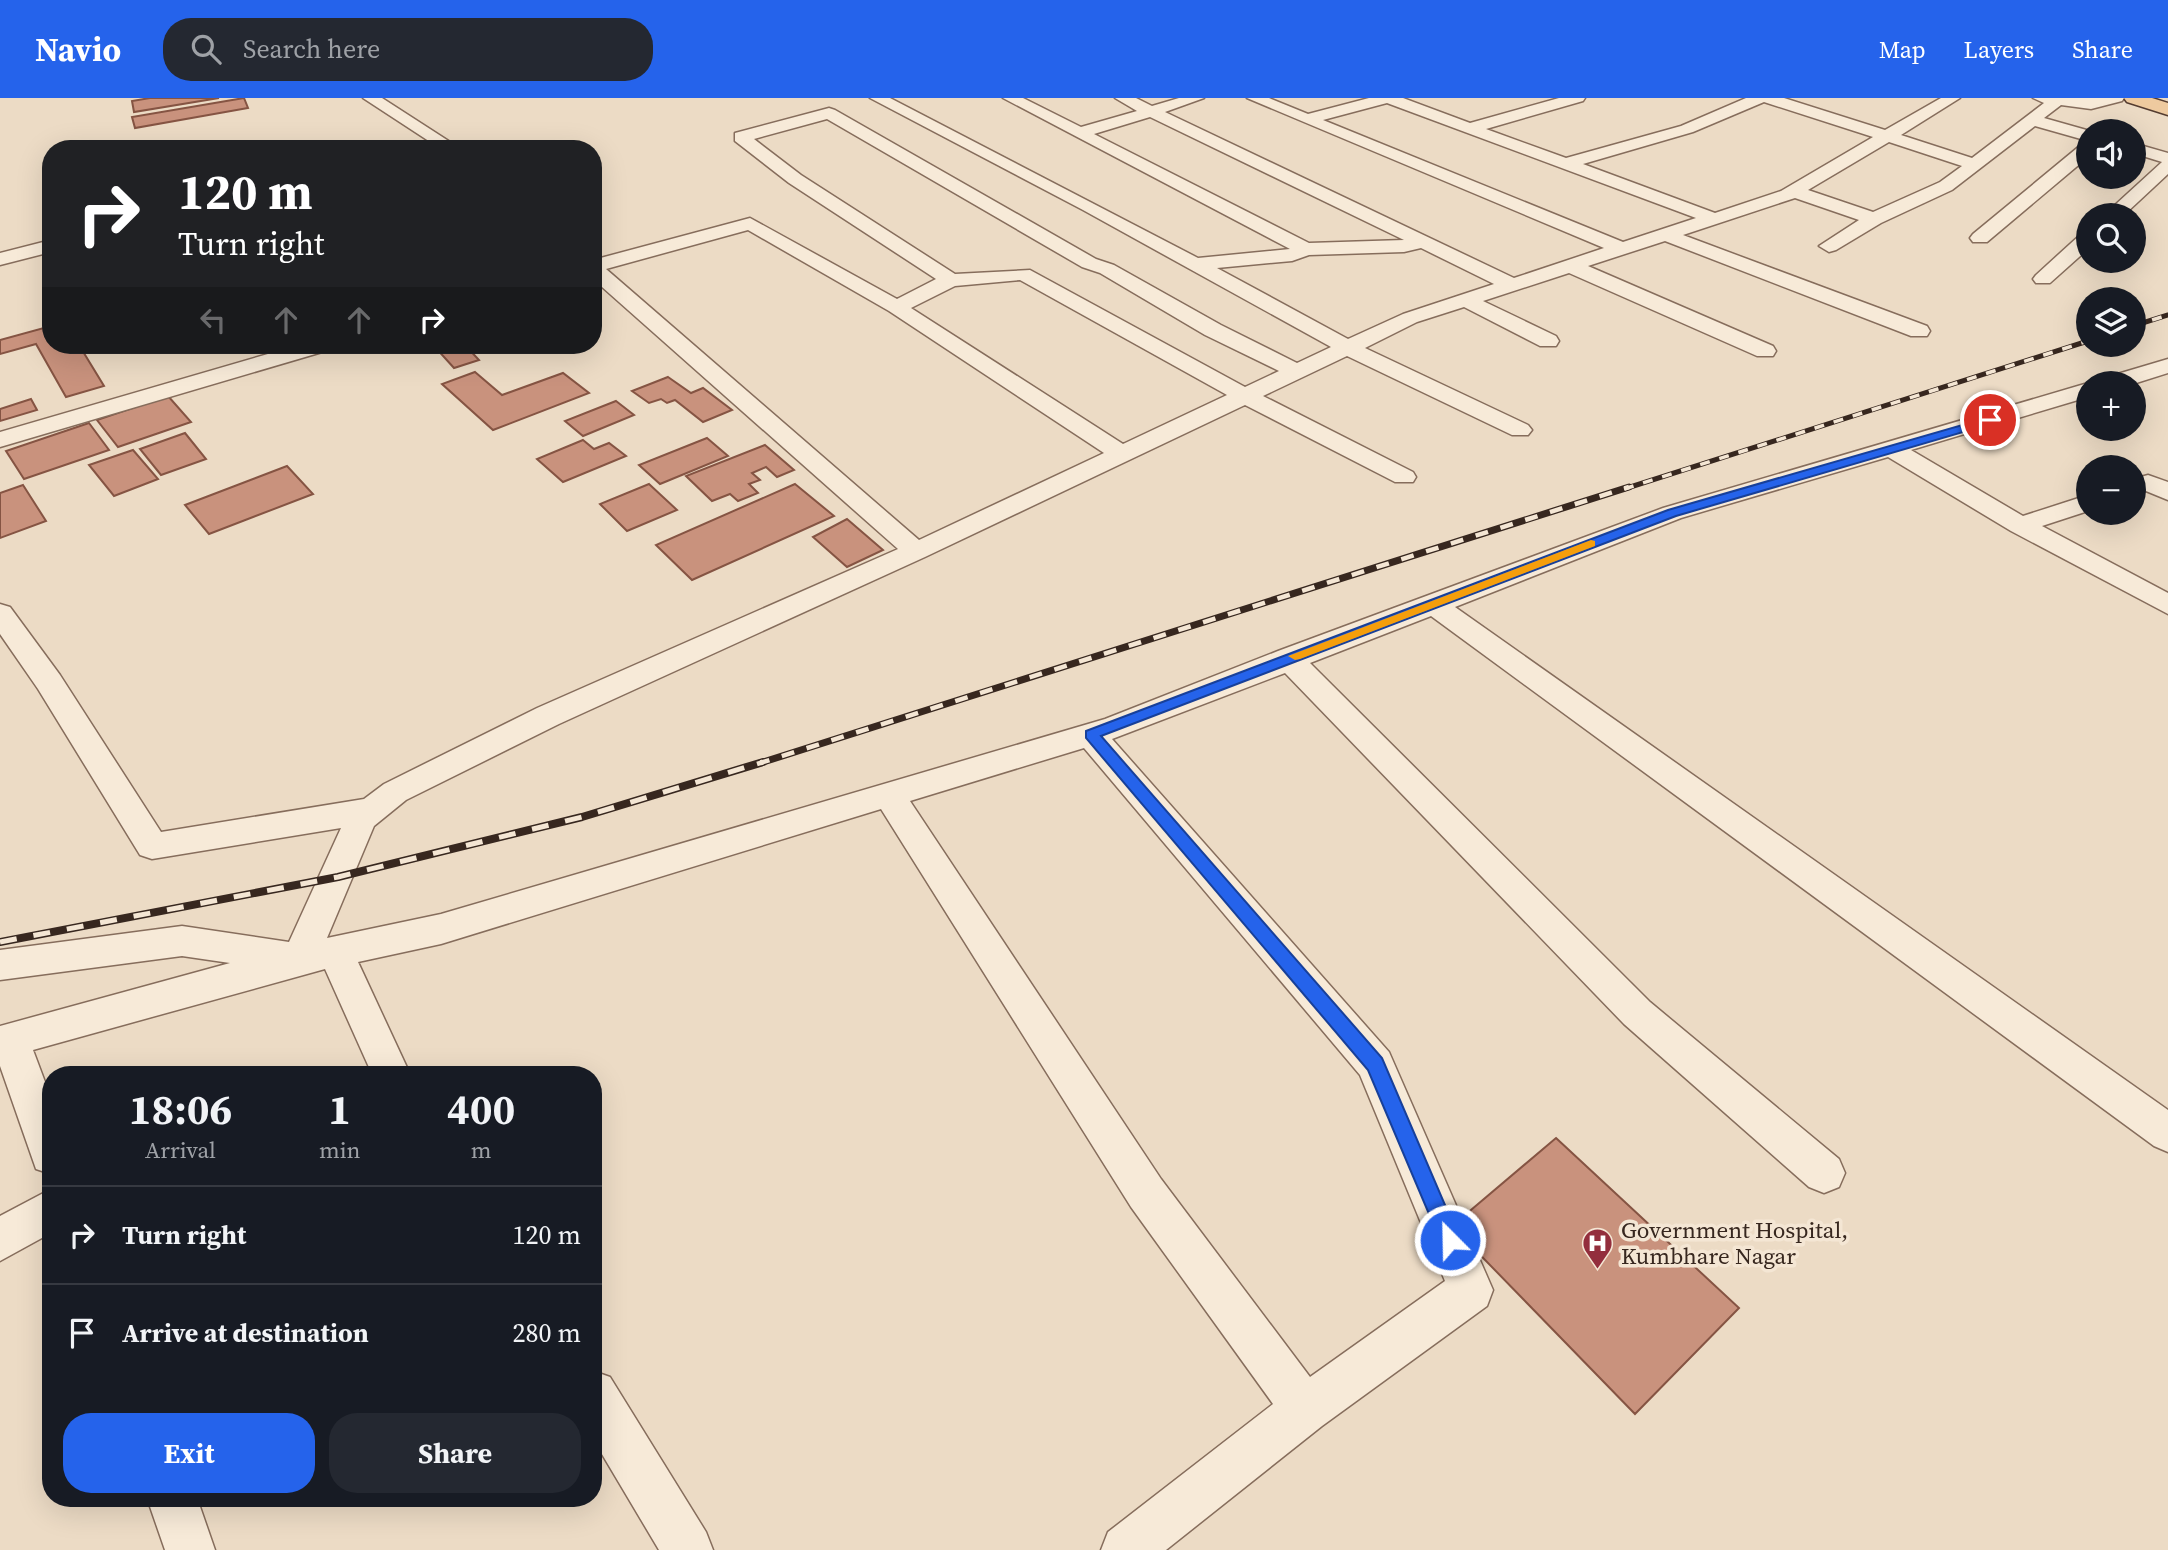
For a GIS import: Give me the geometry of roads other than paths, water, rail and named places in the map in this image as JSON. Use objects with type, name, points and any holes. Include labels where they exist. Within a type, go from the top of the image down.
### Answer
[{"type":"main road","points":[[2133,98],[2168,109]]},
{"type":"street","points":[[371,98],[439,140]]},
{"type":"street","points":[[1011,98],[1306,250]]},
{"type":"street","points":[[1123,98],[1513,285]]},
{"type":"street","points":[[1079,133],[1196,98]]},
{"type":"street","points":[[1255,98],[1623,249]]},
{"type":"street","points":[[1308,119],[1387,98],[1715,219]]},
{"type":"street","points":[[1518,98],[1539,106]]},
{"type":"street","points":[[1470,128],[1539,106],[1577,98]]},
{"type":"street","points":[[1569,163],[1687,130],[1759,98]]},
{"type":"street","points":[[1768,98],[1974,164]]},
{"type":"street","points":[[386,1066],[317,955],[361,819],[395,792],[548,716],[916,551],[1410,318],[1794,191],[1952,98]]},
{"type":"street","points":[[2041,98],[2091,104],[2116,98]]},
{"type":"street","points":[[1829,247],[1874,219],[1946,186],[2058,100]]},
{"type":"street","points":[[951,280],[795,179],[741,137],[869,101],[1195,264],[1348,348],[1520,430]]},
{"type":"street","points":[[810,103],[1088,263],[1107,270],[1213,330],[1298,372]]},
{"type":"street","points":[[2032,120],[2076,133]]},
{"type":"street","points":[[2146,152],[2168,158]]},
{"type":"street","points":[[1980,238],[2076,158]]},
{"type":"street","points":[[2126,203],[2168,165]]},
{"type":"street","points":[[1794,191],[1874,219]]},
{"type":"street","points":[[602,265],[750,224],[896,307],[1122,454]]},
{"type":"street","points":[[1666,235],[1919,331]]},
{"type":"street","points":[[1195,264],[1292,255],[1306,250],[1404,246],[1426,241]]},
{"type":"street","points":[[0,259],[42,248]]},
{"type":"street","points":[[2043,279],[2076,249]]},
{"type":"street","points":[[1570,266],[1765,351]]},
{"type":"street","points":[[896,307],[951,280],[1023,274],[1245,396],[1404,477]]},
{"type":"street","points":[[602,275],[916,551]]},
{"type":"street","points":[[1465,300],[1548,341]]},
{"type":"street","points":[[0,440],[291,354]]},
{"type":"street","points":[[2146,373],[2168,366]]},
{"type":"street","points":[[42,1133],[5,1041],[317,955],[441,929],[1091,734],[1672,513],[1893,450],[2076,394]]},
{"type":"street","points":[[1893,450],[2020,525],[2168,604]]},
{"type":"street","points":[[2146,483],[2168,492]]},
{"type":"street","points":[[2020,525],[2076,506]]},
{"type":"street","points":[[1431,603],[2168,1133]]},
{"type":"street","points":[[0,613],[49,682],[152,846],[372,810]]},
{"type":"street","points":[[1289,658],[1637,1013],[1824,1173]]},
{"type":"street","points":[[1091,734],[1376,1064],[1471,1290],[1305,1409],[1126,1550]]},
{"type":"street","points":[[890,795],[1146,1193],[1305,1409]]},
{"type":"street","points":[[0,965],[182,941],[317,955]]},
{"type":"street","points":[[0,1240],[42,1214]]},
{"type":"street","points":[[602,1409],[688,1550]]},
{"type":"street","points":[[175,1507],[190,1550]]},
{"type":"railway","points":[[2146,322],[2168,315]]},
{"type":"railway","points":[[1624,489],[2076,345]]},
{"type":"railway","points":[[757,764],[1629,487]]},
{"type":"railway","points":[[0,942],[338,877],[582,817],[763,762]]},
{"type":"place","name":"Government Hospital, Kumbhare Nagar","points":[[1598,1270]]}]
